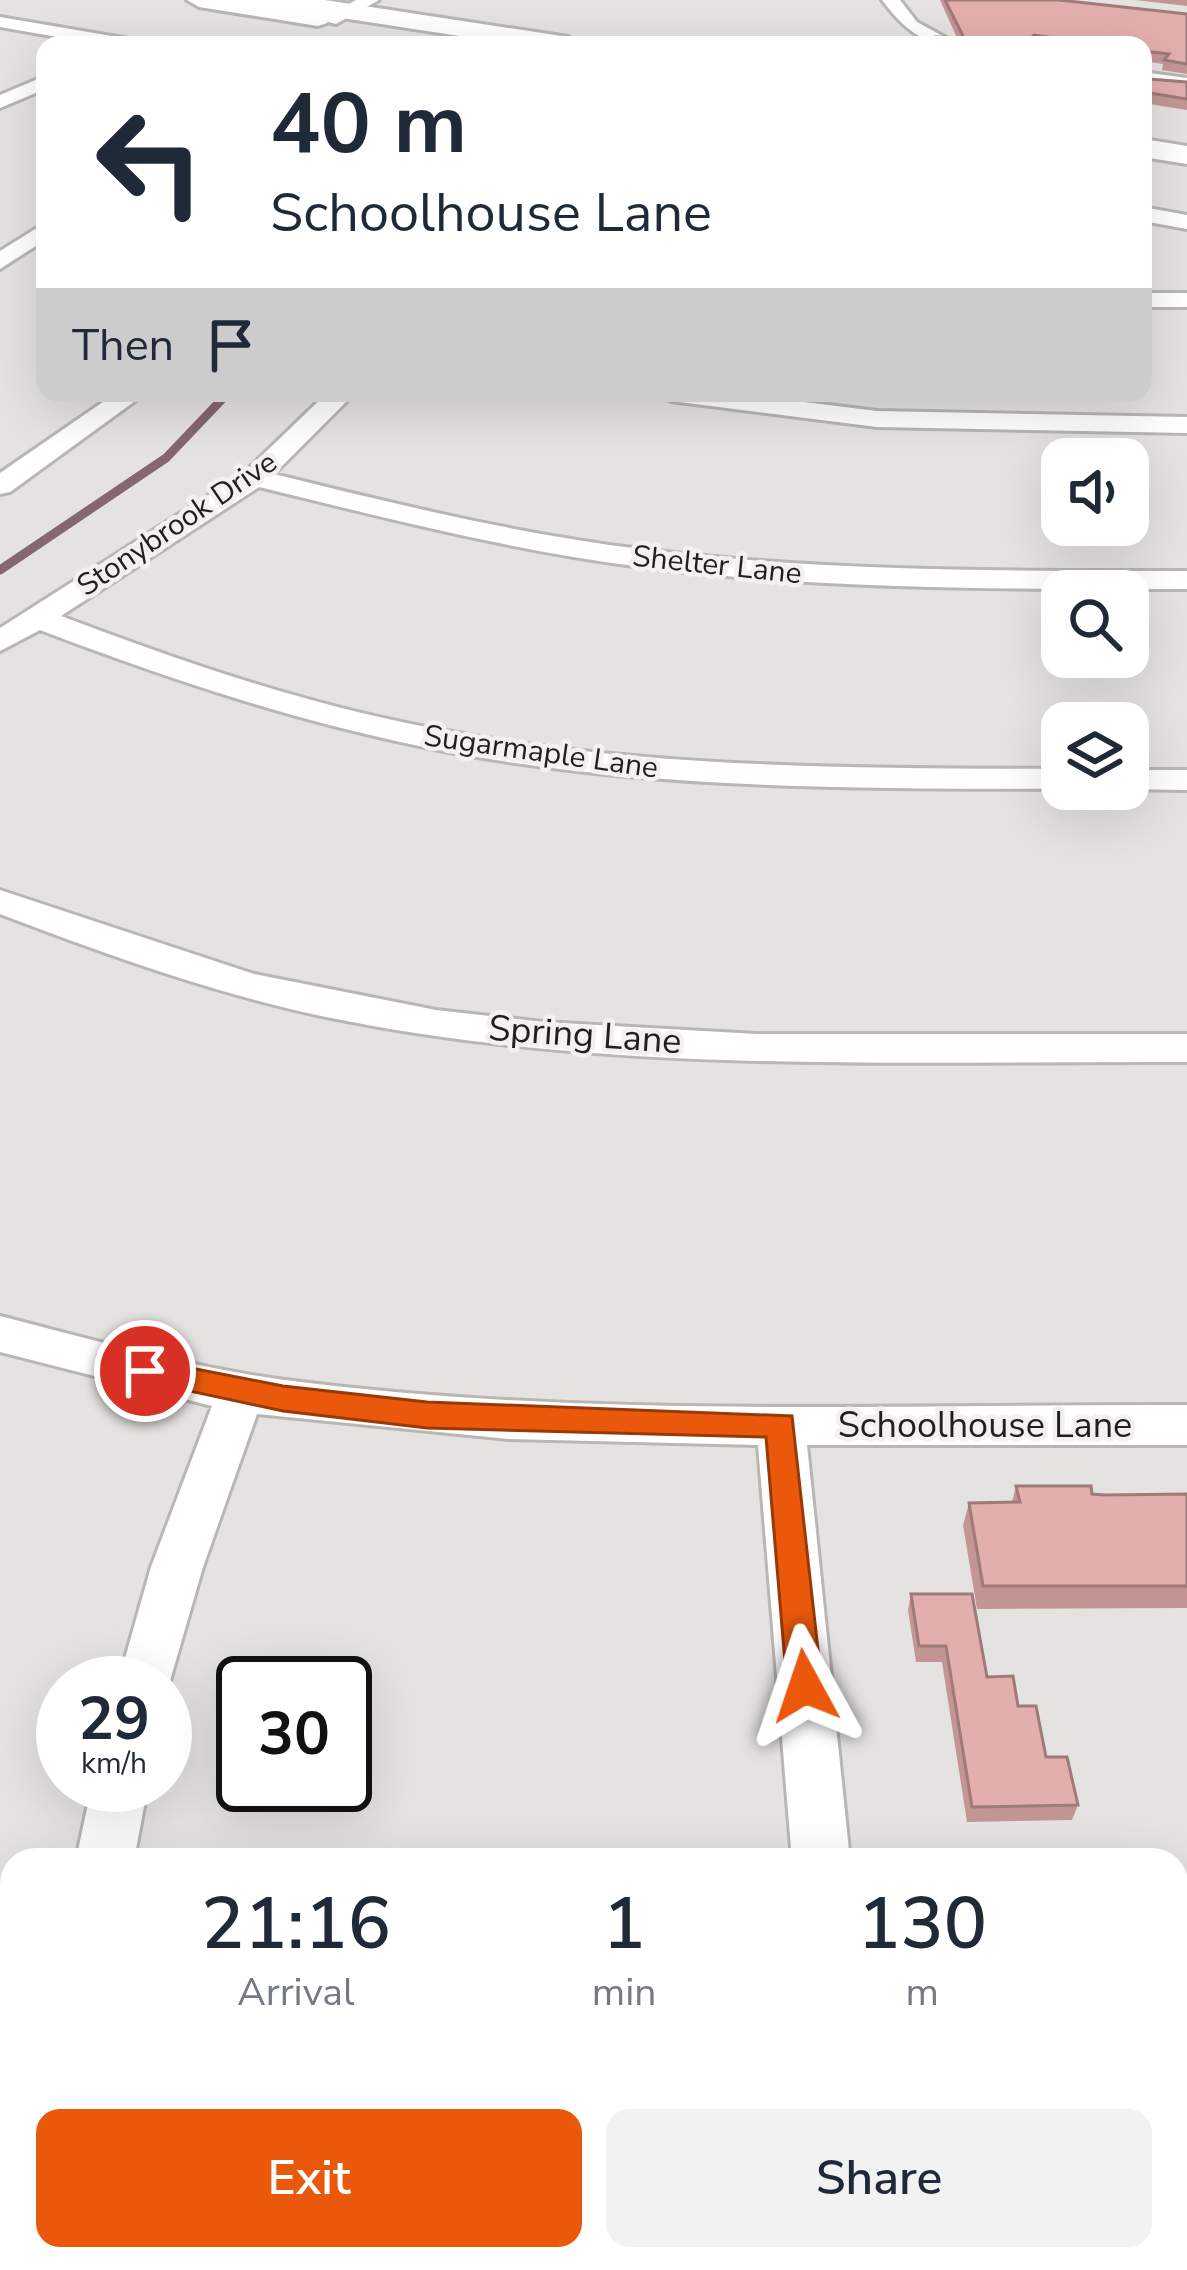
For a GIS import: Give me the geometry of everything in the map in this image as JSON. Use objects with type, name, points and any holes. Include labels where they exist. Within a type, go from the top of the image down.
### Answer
[{"type":"main road","points":[[199,0],[349,10],[452,36]]},
{"type":"main road","points":[[276,0],[512,36]]},
{"type":"main road","points":[[1152,135],[1187,141]]},
{"type":"main road","points":[[1152,149],[1187,154]]},
{"type":"street","points":[[891,0],[910,26],[931,36]]},
{"type":"street","points":[[0,22],[78,36]]},
{"type":"street","points":[[1152,79],[1187,84]]},
{"type":"street","points":[[0,102],[36,86]]},
{"type":"street","points":[[1152,216],[1187,222]]},
{"type":"street","points":[[0,262],[36,236]]},
{"type":"street","points":[[1152,301],[1187,300]]},
{"type":"street","points":[[0,486],[120,402]]},
{"type":"street","name":"Stonybrook Drive","points":[[0,643],[255,478],[333,402]]},
{"type":"street","points":[[742,402],[877,419],[1187,424]]},
{"type":"street","name":"Shelter Lane","points":[[255,478],[510,537],[698,565],[798,574],[1187,580]]},
{"type":"street","name":"Sugarmaple Lane","points":[[37,618],[238,690],[340,719],[558,758],[709,773],[1041,779]]},
{"type":"street","points":[[1149,780],[1187,780]]},
{"type":"street","name":"Spring Lane","points":[[0,901],[178,964],[285,994],[444,1024],[760,1046],[1187,1048]]},
{"type":"street","name":"Schoolhouse Lane","points":[[0,1334],[241,1392],[427,1415],[781,1425],[1187,1425]]},
{"type":"street","points":[[152,1656],[177,1567],[241,1392]]},
{"type":"street","points":[[781,1425],[819,1848]]},
{"type":"street","points":[[107,1848],[114,1812]]},
{"type":"building","points":[[945,0],[1059,0],[1187,14],[1187,64],[1164,60],[1169,54],[1152,52],[1152,36],[963,36]]},
{"type":"building","points":[[1152,79],[1187,82],[1187,99],[1152,93]]},
{"type":"building","points":[[1016,1486],[1091,1486],[1092,1494],[1105,1495],[1187,1494],[1187,1586],[983,1586],[969,1503],[1020,1502]]},
{"type":"building","points":[[911,1594],[972,1594],[987,1677],[1013,1676],[1018,1706],[1036,1706],[1046,1757],[1067,1757],[1078,1805],[972,1807],[946,1646],[919,1646]]},
{"type":"waterway","points":[[0,570],[166,458],[219,402]]},
{"type":"route","points":[[145,1371],[283,1399],[427,1415],[781,1425],[805,1686]]}]
